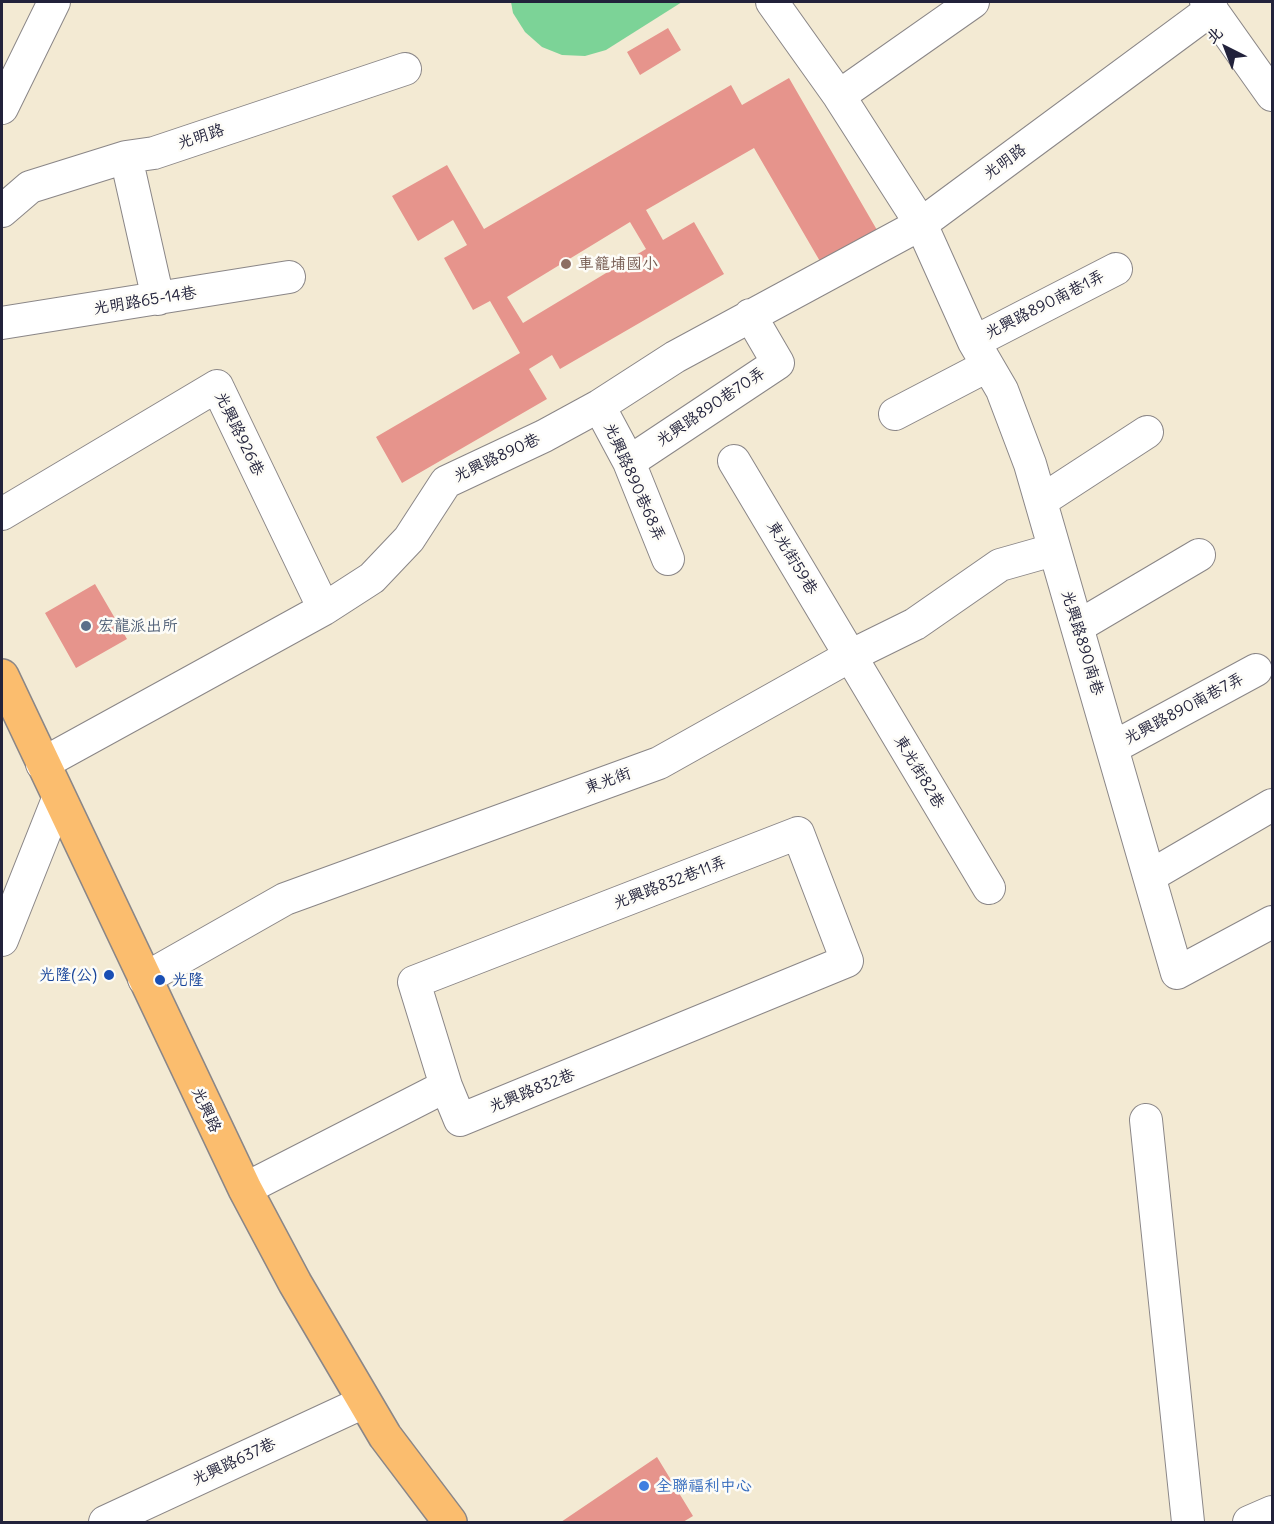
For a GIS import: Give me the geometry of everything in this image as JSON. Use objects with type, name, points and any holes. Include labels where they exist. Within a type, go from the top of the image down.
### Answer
[{"type":"main road","name":"光興路","points":[[2,676],[58,800],[245,1189],[364,1402],[385,1436],[450,1522]]},
{"type":"street","points":[[2,108],[54,2]]},
{"type":"street","points":[[772,2],[839,96],[921,224]]},
{"type":"street","points":[[839,96],[973,2]]},
{"type":"street","name":"光明路","points":[[921,224],[1209,5],[1272,95]]},
{"type":"street","name":"光明路","points":[[2,211],[30,187],[126,157],[154,153],[405,69]]},
{"type":"street","points":[[126,157],[158,299]]},
{"type":"street","name":"光興路890巷","points":[[42,764],[324,609],[372,578],[409,539],[446,482],[544,436],[599,406],[665,363],[750,315],[921,224]]},
{"type":"street","name":"光興路890南巷","points":[[921,224],[981,354],[1002,390],[1041,501],[1053,550],[1178,972],[1272,922]]},
{"type":"street","name":"光興路890南巷1弄","points":[[895,414],[981,354],[1116,269]]},
{"type":"street","name":"光明路65-14巷","points":[[2,323],[289,277]]},
{"type":"street","name":"光興路890巷70弄","points":[[629,462],[778,363],[750,315]]},
{"type":"street","name":"光興路926巷","points":[[2,514],[217,386],[324,609]]},
{"type":"street","name":"光興路890巷68弄","points":[[599,406],[629,462],[668,559]]},
{"type":"street","points":[[1041,501],[1147,432]]},
{"type":"street","name":"東光街59巷","points":[[734,461],[850,656]]},
{"type":"street","name":"東光街","points":[[144,979],[285,899],[659,763],[850,656],[915,624],[1000,565],[1053,550]]},
{"type":"street","points":[[1077,627],[1199,555]]},
{"type":"street","name":"東光街82巷","points":[[850,656],[989,888]]},
{"type":"street","name":"光興路890南巷7弄","points":[[1112,747],[1256,670]]},
{"type":"street","points":[[2,940],[58,800]]},
{"type":"street","points":[[1150,876],[1272,805]]},
{"type":"street","name":"光興路832巷11弄","points":[[446,1086],[414,982],[798,833],[847,961]]},
{"type":"street","name":"光興路832巷","points":[[446,1086],[460,1120],[847,961]]},
{"type":"street","points":[[245,1189],[446,1086]]},
{"type":"street","points":[[1146,1120],[1188,1522]]},
{"type":"street","name":"光興路637巷","points":[[105,1522],[364,1402]]},
{"type":"street","points":[[1249,1522],[1272,1512]]},
{"type":"green space","points":[[511,2],[682,2],[606,50],[585,56],[562,55],[542,47],[525,32],[513,13]]},
{"type":"building","points":[[668,28],[681,50],[640,75],[627,52]]},
{"type":"building","points":[[789,78],[877,230],[821,263],[754,148],[646,210],[663,240],[694,222],[724,274],[560,369],[552,355],[529,369],[547,399],[402,483],[376,437],[520,353],[490,301],[473,310],[444,258],[467,245],[453,220],[418,241],[392,196],[447,165],[484,229],[731,85],[742,105]],"holes":[[[630,222],[646,249],[523,323],[507,297]]]},
{"type":"building","name":"宏龍派出所","points":[[95,584],[127,639],[76,668],[45,613]]},
{"type":"building","name":"全聯福利中心","points":[[657,1457],[693,1516],[683,1522],[561,1522]]},
{"type":"place","name":"車籠埔國小","points":[[566,264]]},
{"type":"place","name":"宏龍派出所","points":[[86,626]]},
{"type":"place","name":"光隆(公)","points":[[109,975]]},
{"type":"place","name":"光隆","points":[[160,980]]},
{"type":"place","name":"全聯福利中心","points":[[644,1486]]}]
